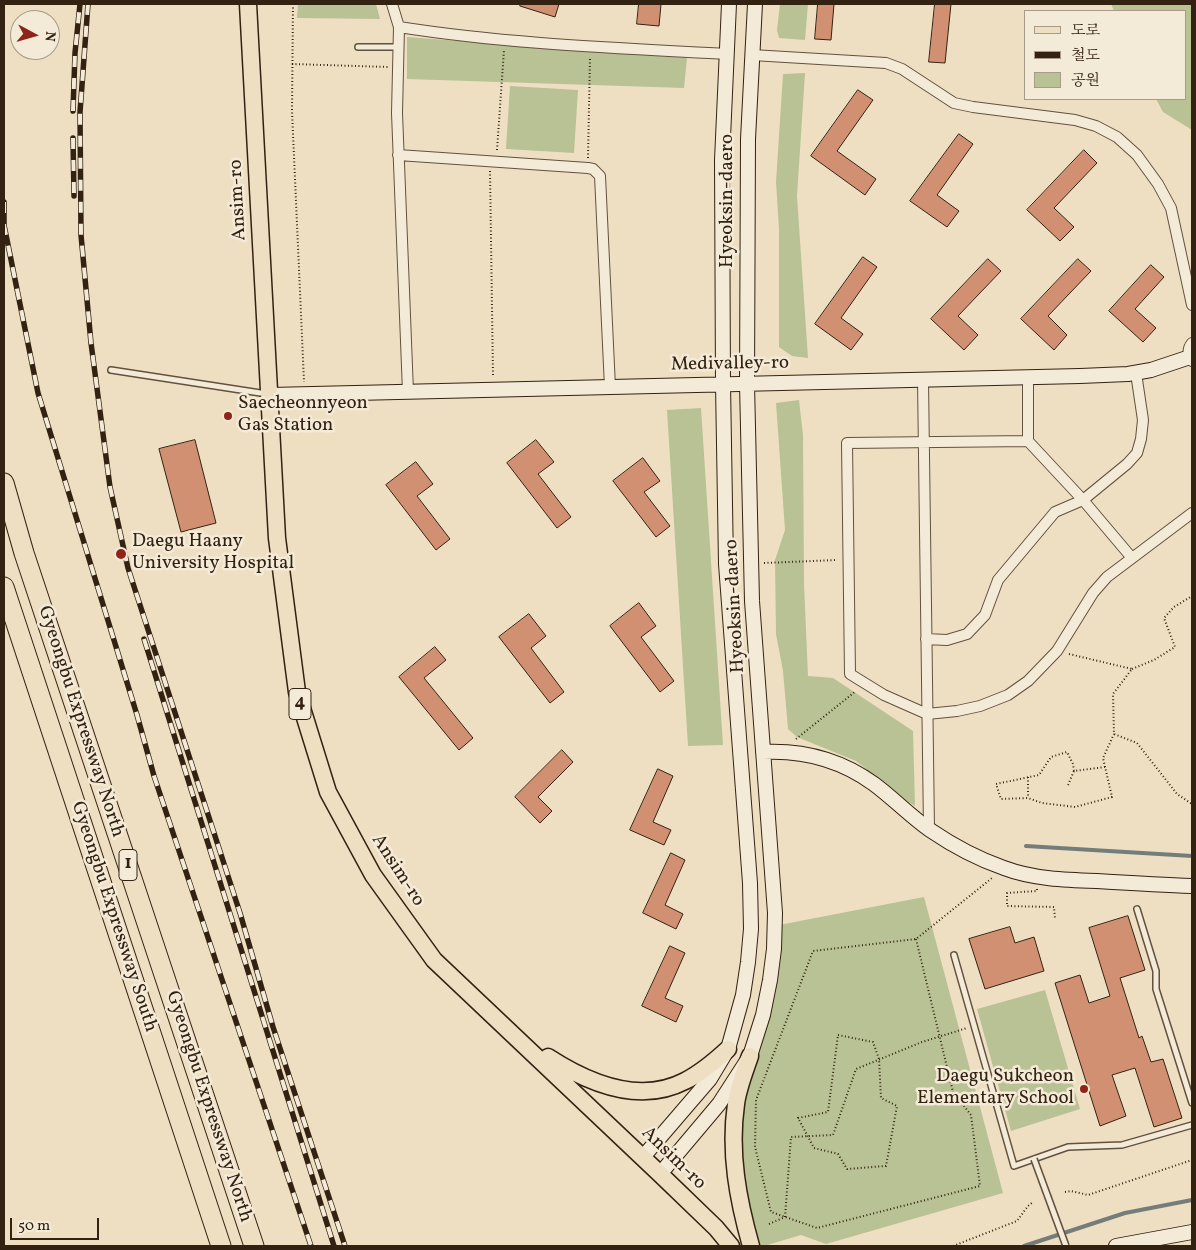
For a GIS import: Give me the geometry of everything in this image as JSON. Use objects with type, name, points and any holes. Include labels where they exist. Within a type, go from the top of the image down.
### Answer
[{"type":"highway","name":"Gyeongbu Expressway North","points":[[4,483],[24,553],[254,1246]]},
{"type":"highway","name":"Gyeongbu Expressway South","points":[[4,587],[222,1246]]},
{"type":"main road","name":"Ansim-ro","points":[[248,4],[277,538],[296,692],[328,792],[372,875],[434,960],[643,1157],[716,1228],[730,1246]]},
{"type":"main road","points":[[643,1157],[710,1080],[728,1049],[743,995],[751,929],[750,883],[726,564],[722,160],[729,4]]},
{"type":"main road","name":"Hyeoksin-daero","points":[[660,1174],[719,1104],[750,1056],[763,1015],[774,949],[774,913],[752,600],[747,384],[748,140],[755,4]]},
{"type":"main road","name":"Medivalley-ro","points":[[270,395],[923,380],[1136,373],[1151,370],[1191,354]]},
{"type":"main road","points":[[763,752],[780,752],[823,758],[852,770],[874,784],[929,829],[970,853],[1004,868],[1039,877],[1192,886]]},
{"type":"main road","points":[[516,1036],[586,1079],[615,1089],[634,1092],[663,1089],[687,1081],[715,1062],[728,1049]]},
{"type":"main road","points":[[750,1056],[736,1103],[732,1143],[736,1183],[751,1246]]},
{"type":"main road","points":[[1116,1246],[1192,1232]]},
{"type":"street","points":[[392,4],[398,27],[398,155],[408,392]]},
{"type":"street","points":[[398,27],[504,40],[727,54]]},
{"type":"street","points":[[752,55],[886,63],[902,69],[954,103],[1075,120],[1096,126],[1117,137],[1137,155],[1158,184],[1171,208],[1192,306]]},
{"type":"street","points":[[398,155],[588,168],[593,169],[600,176],[610,387]]},
{"type":"street","points":[[926,639],[947,640],[967,634],[985,615],[998,580],[1055,512],[1083,500],[1127,464],[1137,453],[1142,439],[1143,420],[1136,373]]},
{"type":"street","points":[[1028,377],[1028,441],[1083,500],[1132,558]]},
{"type":"street","points":[[923,380],[929,829]]},
{"type":"street","points":[[1028,441],[847,444],[850,674],[884,695],[927,714],[957,711],[980,706],[1008,695],[1028,681],[1057,651],[1093,593],[1107,577],[1192,513]]},
{"type":"lane","points":[[358,47],[398,47]]},
{"type":"lane","points":[[112,370],[270,395]]},
{"type":"lane","points":[[1137,909],[1156,971],[1156,989],[1192,1103]]},
{"type":"lane","points":[[954,955],[1014,1166],[1068,1147],[1122,1145],[1192,1125]]},
{"type":"lane","points":[[1034,1159],[1066,1246]]},
{"type":"path","points":[[293,4],[292,111],[304,394]]},
{"type":"path","points":[[493,390],[493,161],[504,40]]},
{"type":"path","points":[[588,168],[591,46]]},
{"type":"path","points":[[292,64],[398,67]]},
{"type":"path","points":[[752,564],[849,559]]},
{"type":"path","points":[[1068,785],[1074,771],[1067,752],[1051,757],[1039,775],[996,784],[1001,799],[1028,798],[1042,803],[1075,806],[1112,797],[1102,758],[1114,734],[1113,694],[1132,670],[1154,660],[1175,647],[1164,618],[1174,607],[1192,596]]},
{"type":"path","points":[[1057,651],[1132,670]]},
{"type":"path","points":[[780,752],[866,683]]},
{"type":"path","points":[[1114,734],[1137,743],[1177,794],[1192,804]]},
{"type":"path","points":[[1074,771],[1105,767]]},
{"type":"path","points":[[1028,777],[1028,798]]},
{"type":"path","points":[[916,940],[953,1092],[971,1115],[980,1186],[817,1228],[771,1212],[755,1147],[756,1100],[813,951],[916,940],[1004,868]]},
{"type":"path","points":[[1039,877],[1037,891],[1007,893],[1007,906],[1054,906],[1055,919]]},
{"type":"path","points":[[785,1217],[791,1137],[833,1135],[856,1069],[922,1042],[975,1026]]},
{"type":"path","points":[[838,1035],[873,1042],[879,1060],[881,1098],[897,1106],[886,1166],[847,1169],[838,1154],[814,1148],[798,1118],[828,1112],[838,1035]]},
{"type":"path","points":[[1064,1192],[1071,1191],[1088,1195],[1192,1160]]},
{"type":"path","points":[[953,1246],[1017,1220],[1033,1202]]},
{"type":"path","points":[[769,1224],[785,1217]]},
{"type":"green space","points":[[298,4],[376,4],[380,19],[297,18]]},
{"type":"green space","points":[[780,4],[808,4],[805,40],[779,38],[777,30]]},
{"type":"green space","points":[[1111,4],[1192,4],[1192,130],[1163,112],[1157,100],[1186,100],[1186,10],[1114,10]]},
{"type":"green space","points":[[407,37],[687,58],[684,88],[407,79]]},
{"type":"green space","points":[[805,73],[797,196],[808,358],[792,356],[779,347],[779,229],[776,182],[783,74]]},
{"type":"green space","points":[[510,86],[578,90],[574,153],[506,149]]},
{"type":"green space","points":[[799,400],[803,435],[804,584],[808,676],[833,678],[913,731],[915,806],[856,761],[797,737],[788,729],[783,671],[776,634],[775,560],[785,530],[776,403]]},
{"type":"green space","points":[[701,408],[723,745],[688,746],[667,410]]},
{"type":"green space","points":[[924,897],[1003,1193],[826,1244],[801,1235],[764,1246],[751,1246],[732,1143],[774,926]]},
{"type":"green space","points":[[1045,990],[1080,1109],[1011,1131],[977,1009]]},
{"type":"building","points":[[521,4],[559,4],[555,17],[520,6]]},
{"type":"building","points":[[639,4],[661,4],[659,26],[637,24]]},
{"type":"building","points":[[818,4],[834,4],[831,40],[815,39]]},
{"type":"building","points":[[935,4],[951,4],[945,63],[929,62]]},
{"type":"building","points":[[858,90],[873,100],[837,151],[876,179],[865,195],[811,156]]},
{"type":"building","points":[[959,134],[973,144],[937,195],[959,211],[947,227],[910,201]]},
{"type":"building","points":[[1084,150],[1097,163],[1054,208],[1074,227],[1060,241],[1027,210]]},
{"type":"building","points":[[863,257],[877,267],[841,318],[863,334],[851,350],[815,324]]},
{"type":"building","points":[[988,259],[1001,271],[958,316],[978,335],[964,350],[931,319]]},
{"type":"building","points":[[1078,259],[1091,271],[1048,316],[1067,335],[1054,350],[1021,319]]},
{"type":"building","points":[[1151,265],[1164,277],[1135,309],[1156,328],[1143,342],[1109,311]]},
{"type":"building","points":[[195,440],[216,523],[181,532],[159,449]]},
{"type":"building","points":[[536,440],[554,462],[538,474],[571,517],[557,528],[507,463]]},
{"type":"building","points":[[643,458],[660,481],[644,492],[670,526],[656,537],[613,481]]},
{"type":"building","points":[[416,462],[433,484],[417,496],[450,539],[436,550],[386,485]]},
{"type":"building","points":[[639,603],[656,626],[641,637],[674,681],[660,692],[610,626]]},
{"type":"building","points":[[529,614],[546,636],[531,648],[564,692],[550,703],[499,637]]},
{"type":"building","points":[[435,647],[446,660],[424,678],[473,738],[459,750],[399,677]]},
{"type":"building","points":[[562,750],[573,762],[538,797],[552,811],[540,823],[515,797]]},
{"type":"building","points":[[658,769],[673,776],[653,822],[671,830],[664,845],[630,830]]},
{"type":"building","points":[[671,853],[685,860],[665,905],[683,914],[676,929],[643,913]]},
{"type":"building","points":[[1128,916],[1145,970],[1120,978],[1139,1038],[1142,1036],[1151,1062],[1163,1059],[1182,1118],[1154,1127],[1135,1068],[1112,1075],[1126,1116],[1100,1126],[1055,983],[1080,975],[1089,1003],[1110,996],[1089,928]]},
{"type":"building","points":[[1010,927],[1015,943],[1034,937],[1044,971],[985,989],[969,939]]},
{"type":"building","points":[[670,946],[685,953],[665,998],[683,1006],[676,1022],[642,1006]]},
{"type":"waterway","points":[[1026,846],[1192,856]]},
{"type":"waterway","points":[[1024,1246],[1125,1213],[1192,1200]]},
{"type":"railway","points":[[73,111],[75,53],[80,4]]},
{"type":"railway","points":[[88,4],[80,112],[81,235],[91,343],[110,487],[128,568],[240,913],[273,1027],[345,1246]]},
{"type":"railway","points":[[73,138],[74,196]]},
{"type":"railway","points":[[4,202],[4,225],[38,393],[154,776],[311,1246]]},
{"type":"railway","points":[[144,639],[334,1246]]},
{"type":"place","name":"Saecheonnyeon Gas Station","points":[[228,416]]},
{"type":"place","name":"Daegu Haany University Hospital","points":[[121,554]]},
{"type":"place","name":"Daegu Sukcheon Elementary School","points":[[1084,1089]]}]
